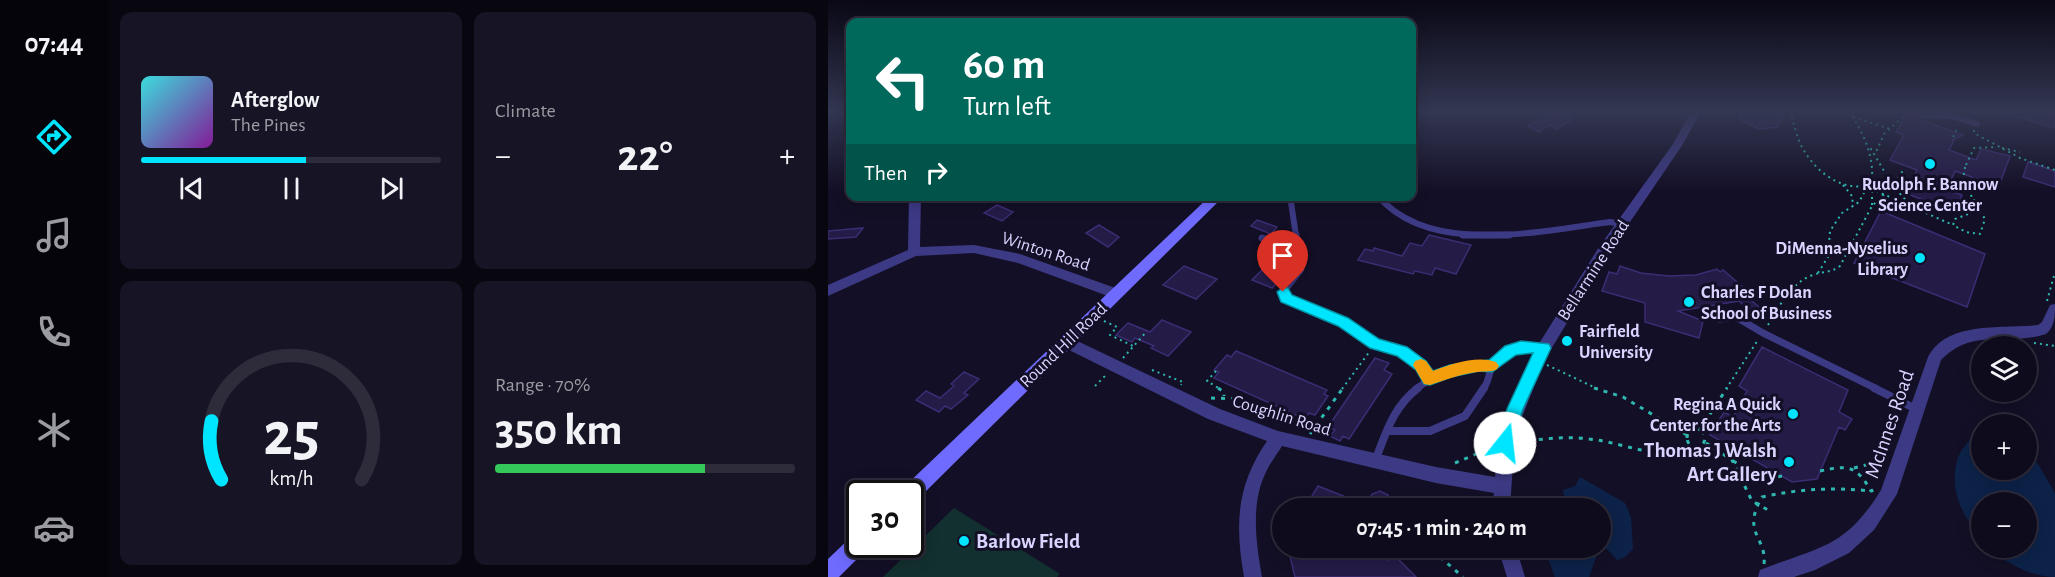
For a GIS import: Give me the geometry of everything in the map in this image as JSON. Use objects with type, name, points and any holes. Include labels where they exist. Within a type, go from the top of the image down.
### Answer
[{"type":"main road","name":"Round Hill Road","points":[[924,480],[1213,201]]},
{"type":"main road","points":[[828,573],[846,556]]},
{"type":"street","name":"Bellarmine Road","points":[[1501,498],[1505,443],[1515,409],[1540,354],[1604,250],[1681,138]]},
{"type":"street","points":[[914,252],[915,201]]},
{"type":"street","name":"Winton Road","points":[[828,291],[914,252],[946,249],[996,252],[1116,294]]},
{"type":"street","name":"McInnes Road","points":[[1764,572],[1822,558],[1839,549],[1868,525],[1882,504],[1918,410],[1935,357],[1943,346],[1969,337],[2041,330],[2047,326],[2050,309]]},
{"type":"street","name":"Coughlin Road","points":[[1066,342],[1214,414],[1278,438],[1436,475],[1501,486]]},
{"type":"street","points":[[1253,577],[1247,526],[1253,485],[1259,469],[1278,438]]},
{"type":"street","points":[[1510,558],[1516,577]]},
{"type":"lane","points":[[1291,201],[1301,269],[1283,292],[1286,299],[1343,322],[1375,344],[1402,351],[1421,366],[1430,379]]},
{"type":"lane","points":[[1382,201],[1390,210],[1409,221],[1468,236],[1506,235],[1610,222],[1622,224]]},
{"type":"lane","points":[[1262,238],[1298,248]]},
{"type":"lane","points":[[1720,319],[1736,316],[1763,333],[1918,410]]},
{"type":"lane","points":[[1388,430],[1430,431],[1465,416],[1488,381],[1492,366],[1510,351],[1521,347],[1540,354]]},
{"type":"lane","points":[[1375,461],[1402,402],[1430,379],[1450,371],[1479,365],[1492,366]]},
{"type":"path","points":[[1800,138],[1807,155],[1821,169],[1842,183],[1857,188],[1872,184]]},
{"type":"path","points":[[1865,138],[1893,186],[1914,209]]},
{"type":"path","points":[[1871,149],[1877,150],[1882,138]]},
{"type":"path","points":[[1981,138],[2020,158],[2055,170]]},
{"type":"path","points":[[1867,187],[1882,196],[1953,225],[1961,231],[1980,234],[1985,219],[1962,184],[1962,174],[1974,148],[1998,147],[2020,152]]},
{"type":"path","points":[[1871,149],[1874,162],[1872,206]]},
{"type":"path","points":[[1699,430],[1793,288],[1807,277],[1835,271],[1840,266],[1872,206],[1893,186],[1904,169]]},
{"type":"path","points":[[1842,183],[1852,196],[1853,206]]},
{"type":"path","points":[[1816,274],[1828,257],[1830,231],[1842,213],[1859,202],[1867,187]]},
{"type":"path","points":[[1953,225],[1955,219],[1971,213],[1974,199]]},
{"type":"path","points":[[2050,309],[2055,272]]},
{"type":"path","points":[[1093,316],[1117,327],[1110,335],[1134,346]]},
{"type":"path","points":[[1308,440],[1312,429],[1375,344]]},
{"type":"path","points":[[1540,354],[1594,388],[1623,397],[1687,435],[1693,445]]},
{"type":"path","points":[[1124,357],[1133,361]]},
{"type":"path","points":[[1143,366],[1183,382],[1180,389]]},
{"type":"path","points":[[1216,371],[1207,381],[1224,392],[1224,396]]},
{"type":"path","points":[[1205,399],[1224,396],[1239,399],[1275,418],[1333,433]]},
{"type":"path","points":[[1687,435],[1689,431],[1699,430]]},
{"type":"path","points":[[1699,430],[1706,437],[1706,443]]},
{"type":"path","points":[[1449,465],[1505,443],[1552,438],[1590,439],[1666,455],[1683,451],[1693,445],[1702,446],[1706,443]]},
{"type":"path","points":[[1706,443],[1732,461],[1766,479],[1782,476]]},
{"type":"path","points":[[1854,468],[1888,460]]},
{"type":"path","points":[[1732,461],[1752,501],[1768,510]]},
{"type":"path","points":[[1764,572],[1765,555],[1756,541],[1752,528],[1757,504],[1762,497],[1835,487],[1871,491],[1882,504]]},
{"type":"path","points":[[1441,558],[1463,577]]},
{"type":"green space","name":"Barlow Field","points":[[954,508],[1060,574],[1057,577],[883,577],[903,558],[924,558],[924,537]]},
{"type":"water","points":[[1971,439],[1971,480],[2037,480],[2037,462],[2055,493],[2055,577],[2038,575],[2020,569],[2003,558],[2037,558],[2037,492],[1971,492],[1971,524],[1969,521],[1959,503],[1955,482],[1958,457]]},
{"type":"water","points":[[1580,477],[1625,503],[1631,517],[1633,549],[1625,557],[1617,560],[1611,553],[1611,498],[1564,498],[1563,490],[1575,486]]},
{"type":"water","points":[[1548,558],[1596,558],[1589,577],[1555,577]]},
{"type":"building","name":"Rudolph F. Bannow Science Center","points":[[1902,138],[1957,138],[1952,140],[1954,140],[1949,150],[1976,160],[1981,149],[2010,156],[1996,189],[1971,180],[1972,177],[1955,171],[1947,190],[1962,195],[1955,212],[1905,193],[1917,170],[1890,160]]},
{"type":"building","points":[[2028,162],[2055,171],[2055,187],[2023,177]]},
{"type":"building","points":[[997,205],[1013,212],[1002,221],[984,213]]},
{"type":"building","name":"DiMenna-Nyselius Library","points":[[1881,211],[1985,254],[1967,307],[1854,263]]},
{"type":"building","points":[[1257,220],[1277,227],[1271,234],[1251,226]]},
{"type":"building","points":[[1099,225],[1119,237],[1108,247],[1086,233]]},
{"type":"building","points":[[863,228],[856,237],[828,239],[828,231]]},
{"type":"building","points":[[1429,235],[1471,245],[1456,274],[1435,268],[1432,275],[1415,271],[1413,274],[1358,260],[1365,249],[1373,251],[1374,248],[1402,256],[1410,243],[1422,246]]},
{"type":"building","points":[[1277,255],[1295,264],[1272,288],[1252,280]]},
{"type":"building","points":[[1184,266],[1217,279],[1196,299],[1163,285]]},
{"type":"building","name":"Charles F Dolan School of Business","points":[[1620,266],[1641,273],[1669,276],[1696,275],[1717,269],[1720,272],[1723,270],[1751,294],[1746,296],[1764,311],[1754,315],[1739,301],[1678,311],[1703,321],[1699,338],[1645,322],[1645,303],[1602,291],[1609,272],[1617,274]]},
{"type":"building","points":[[1162,320],[1191,332],[1168,356],[1151,348],[1154,346],[1135,338],[1132,342],[1116,335],[1128,323],[1150,332]]},
{"type":"building","points":[[1762,347],[1848,390],[1839,412],[1852,419],[1845,430],[1839,427],[1817,479],[1792,482],[1710,435],[1724,412],[1733,417],[1747,391],[1739,386]]},
{"type":"building","points":[[1236,351],[1327,390],[1324,394],[1328,396],[1315,415],[1309,413],[1305,419],[1214,378],[1219,372],[1214,370],[1227,355],[1231,357]]},
{"type":"building","points":[[1375,358],[1389,363],[1384,370],[1392,374],[1349,439],[1343,436],[1340,441],[1330,436],[1335,430],[1328,427]]},
{"type":"building","points":[[964,372],[979,379],[964,393],[968,395],[951,409],[945,406],[939,412],[916,400],[926,391],[940,398],[954,386],[951,384]]},
{"type":"building","points":[[1318,486],[1348,498],[1311,498]]},
{"type":"building","points":[[1380,491],[1389,498],[1370,498],[1372,494]]},
{"type":"building","points":[[1290,558],[1387,558],[1388,560],[1397,558],[1416,577],[1295,577]]},
{"type":"slow traffic","points":[[1421,365],[1430,379],[1450,371],[1479,365],[1491,366]]},
{"type":"place","name":"Rudolph F. Bannow Science Center","points":[[1930,164]]},
{"type":"place","name":"DiMenna-Nyselius Library","points":[[1920,258]]},
{"type":"place","name":"Charles F Dolan School of Business","points":[[1689,302]]},
{"type":"place","name":"Fairfield University","points":[[1567,341]]},
{"type":"place","name":"Regina A Quick Center for the Arts","points":[[1793,414]]},
{"type":"place","name":"Thomas J Walsh Art Gallery","points":[[1789,462]]},
{"type":"place","name":"Barlow Field","points":[[964,541]]},
{"type":"route","points":[[1283,292],[1286,299],[1343,322],[1375,344],[1402,351],[1421,366],[1430,379],[1450,371],[1479,365],[1492,366],[1510,351],[1521,347],[1543,348],[1515,409],[1505,443]]}]
